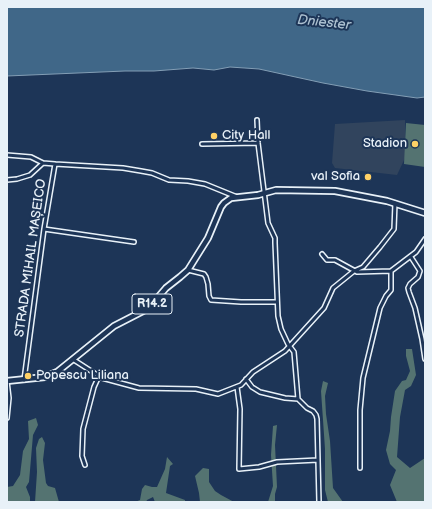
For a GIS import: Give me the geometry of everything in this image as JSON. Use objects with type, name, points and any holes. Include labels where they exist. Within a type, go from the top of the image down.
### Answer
[{"type":"main road","name":"R14.2","points":[[7,381],[24,380],[52,375],[74,360],[114,326],[145,311],[166,288],[188,270],[205,243],[224,203],[231,198],[281,190],[335,191],[395,203],[425,214]]},
{"type":"street","points":[[258,120],[258,143],[268,223],[275,238],[276,302],[278,316],[281,329],[293,350],[295,357],[298,399]]},
{"type":"street","points":[[202,144],[258,143]]},
{"type":"street","points":[[7,155],[31,157],[43,163],[91,165],[152,173],[169,180],[205,184],[237,197]]},
{"type":"street","points":[[7,180],[30,175],[43,163]]},
{"type":"street","name":"STRADA MIHAIL MAȘEICO","points":[[24,380],[44,229],[55,164]]},
{"type":"street","points":[[74,360],[99,376],[139,388],[196,389],[218,394],[237,387],[244,383],[246,379],[257,369],[284,353],[324,308],[333,288],[354,271],[363,267],[394,227],[395,203]]},
{"type":"street","points":[[44,229],[134,242]]},
{"type":"street","points":[[322,254],[327,260],[335,260],[354,271],[391,272],[411,256],[425,239]]},
{"type":"street","points":[[411,256],[420,272],[418,277],[410,284],[408,288],[415,308],[425,359]]},
{"type":"street","points":[[188,270],[204,274],[208,284],[209,296],[211,300],[276,302]]},
{"type":"street","points":[[360,468],[360,410],[363,378],[380,308],[391,290],[391,272]]},
{"type":"street","points":[[84,465],[82,456],[83,429],[94,387],[99,376]]},
{"type":"street","points":[[246,379],[252,387],[260,392],[285,398],[298,399],[316,415],[319,443],[319,502]]},
{"type":"street","points":[[7,381],[9,398],[7,418]]},
{"type":"street","points":[[237,387],[240,409],[239,469],[259,467],[278,462],[318,460]]},
{"type":"shaded area","points":[[405,120],[405,158],[397,175],[335,168],[332,163],[335,124]]},
{"type":"green space","name":"Stadion","points":[[406,123],[425,125],[425,167],[404,164]]},
{"type":"green space","points":[[406,349],[412,349],[416,375],[411,386],[405,390],[400,417],[397,457],[410,468],[425,458],[425,502],[397,502],[390,485],[396,470],[390,464],[386,450],[395,391],[402,381],[406,380],[410,371],[406,356]]},
{"type":"green space","points":[[323,381],[328,383],[325,396],[333,488],[343,502],[328,502],[325,490],[325,449],[321,391]]},
{"type":"green space","points":[[36,418],[38,425],[33,435],[29,482],[26,487],[30,497],[30,502],[7,502],[7,487],[13,486],[20,475],[23,451],[29,439],[28,421]]},
{"type":"green space","points":[[277,425],[275,445],[277,487],[275,502],[268,502],[273,486],[271,455],[273,426]]},
{"type":"green space","points":[[42,437],[45,443],[43,460],[46,483],[48,486],[55,488],[59,502],[35,502],[37,472],[36,448],[39,439]]},
{"type":"green space","points":[[167,457],[173,464],[170,466],[166,493],[185,500],[185,502],[155,502],[153,497],[146,502],[135,502],[140,500],[142,489],[145,485],[157,487],[165,469]]},
{"type":"green space","points":[[203,468],[209,469],[209,482],[215,491],[234,502],[200,502],[195,476]]},
{"type":"water","name":"Dniester","points":[[7,7],[425,7],[425,97],[417,98],[367,91],[259,69],[230,67],[214,70],[193,68],[154,71],[7,76]]},
{"type":"place","name":"City Hall","points":[[214,136]]},
{"type":"place","name":"Stadion","points":[[415,144]]},
{"type":"place","name":"val Sofia","points":[[368,177]]},
{"type":"place","name":"Popescu Liliana","points":[[28,376]]}]
